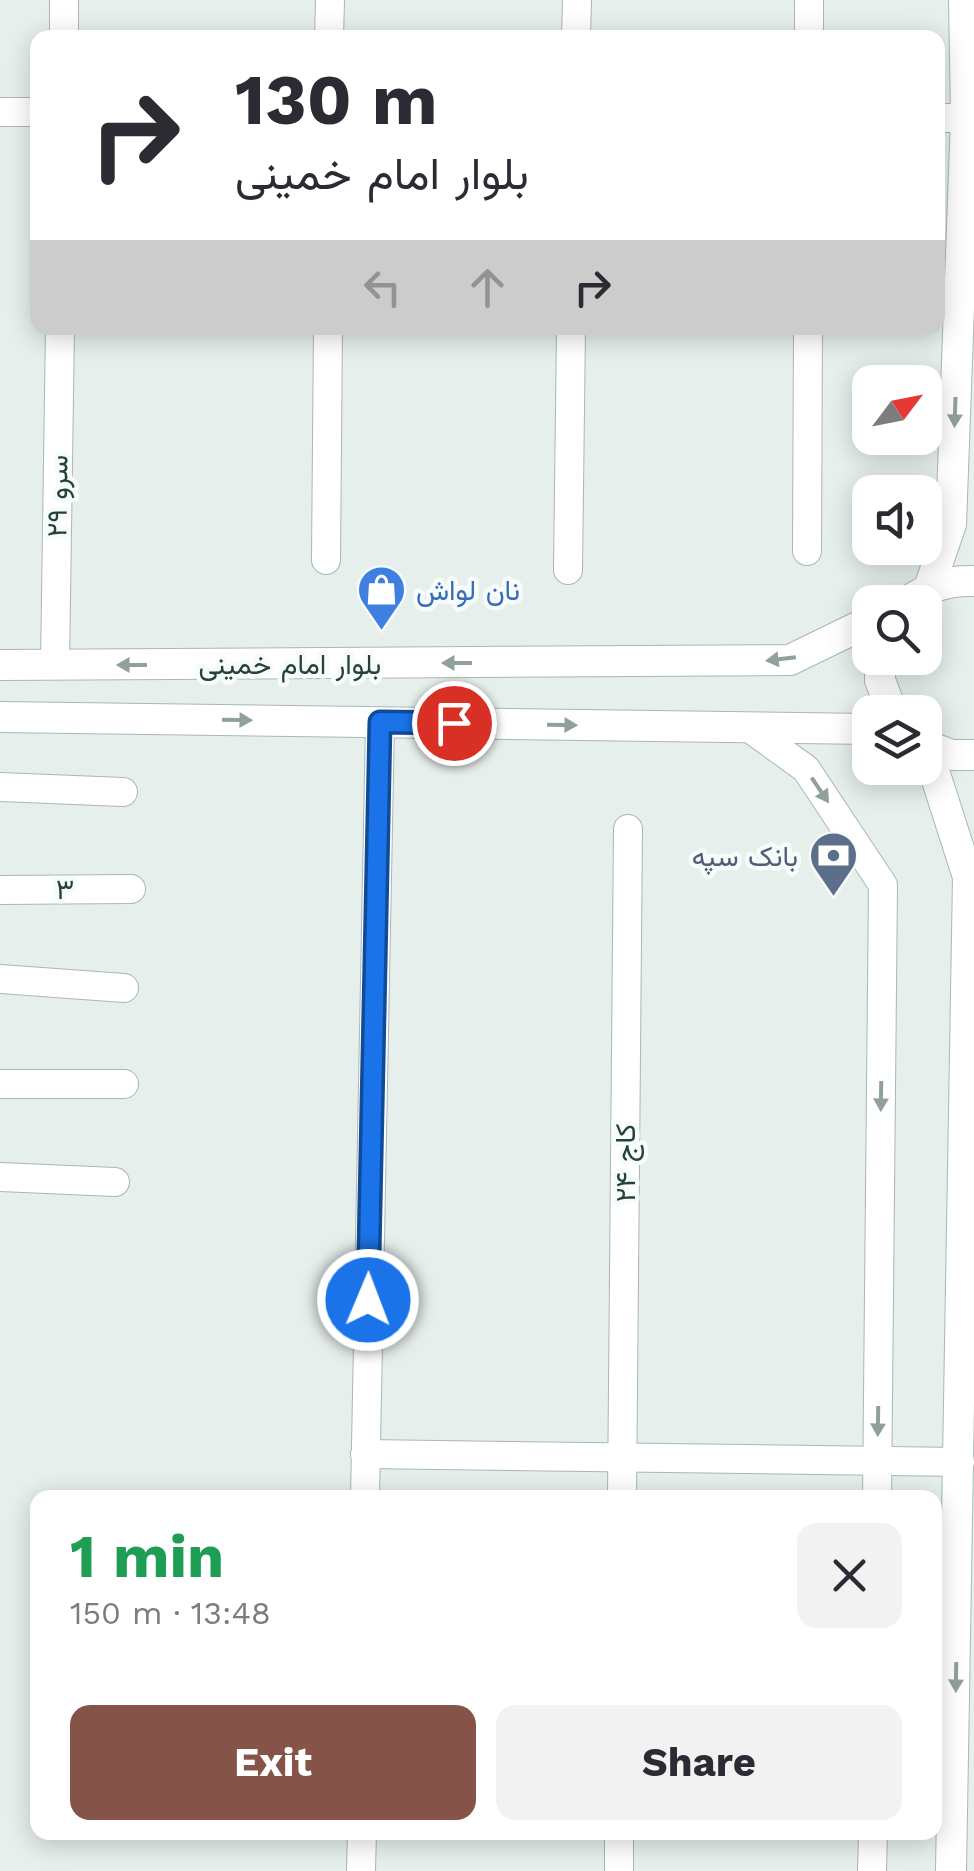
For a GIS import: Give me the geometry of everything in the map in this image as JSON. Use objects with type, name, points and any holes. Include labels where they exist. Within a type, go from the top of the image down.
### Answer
[{"type":"street","points":[[64,0],[64,30]]},
{"type":"street","points":[[330,0],[330,30]]},
{"type":"street","points":[[576,30],[577,0]]},
{"type":"street","points":[[809,0],[809,30]]},
{"type":"street","points":[[923,585],[951,524],[952,118],[964,0]]},
{"type":"street","points":[[0,112],[30,112]]},
{"type":"street","name":"سرو ۲۹","points":[[55,666],[60,335]]},
{"type":"street","points":[[326,560],[328,335]]},
{"type":"street","points":[[568,570],[571,335]]},
{"type":"street","points":[[807,551],[808,335]]},
{"type":"street","points":[[942,585],[955,580],[974,580]]},
{"type":"street","name":"بلوار امام خمینی","points":[[0,665],[790,660],[852,630]]},
{"type":"street","name":"بلوار امام خمینی","points":[[0,716],[852,729]]},
{"type":"street","points":[[365,1490],[380,722]]},
{"type":"street","points":[[748,727],[806,769],[883,885],[878,1490]]},
{"type":"street","points":[[942,752],[974,755]]},
{"type":"street","points":[[939,785],[968,876],[951,1871]]},
{"type":"street","points":[[0,788],[123,792]]},
{"type":"street","name":"کاج ۲۴","points":[[622,1490],[628,829]]},
{"type":"street","name":"۳","points":[[0,890],[131,889]]},
{"type":"street","points":[[0,979],[124,988]]},
{"type":"street","points":[[0,1084],[124,1084]]},
{"type":"street","points":[[0,1177],[116,1182]]},
{"type":"street","points":[[365,1454],[960,1462]]},
{"type":"street","points":[[361,1871],[362,1840]]},
{"type":"street","points":[[619,1840],[619,1871]]},
{"type":"street","points":[[872,1871],[873,1840]]},
{"type":"place","name":"نان لواش","points":[[381,632]]},
{"type":"place","name":"بانک سپه","points":[[833,898]]},
{"type":"route","points":[[368,1300],[380,722],[454,723]]}]
